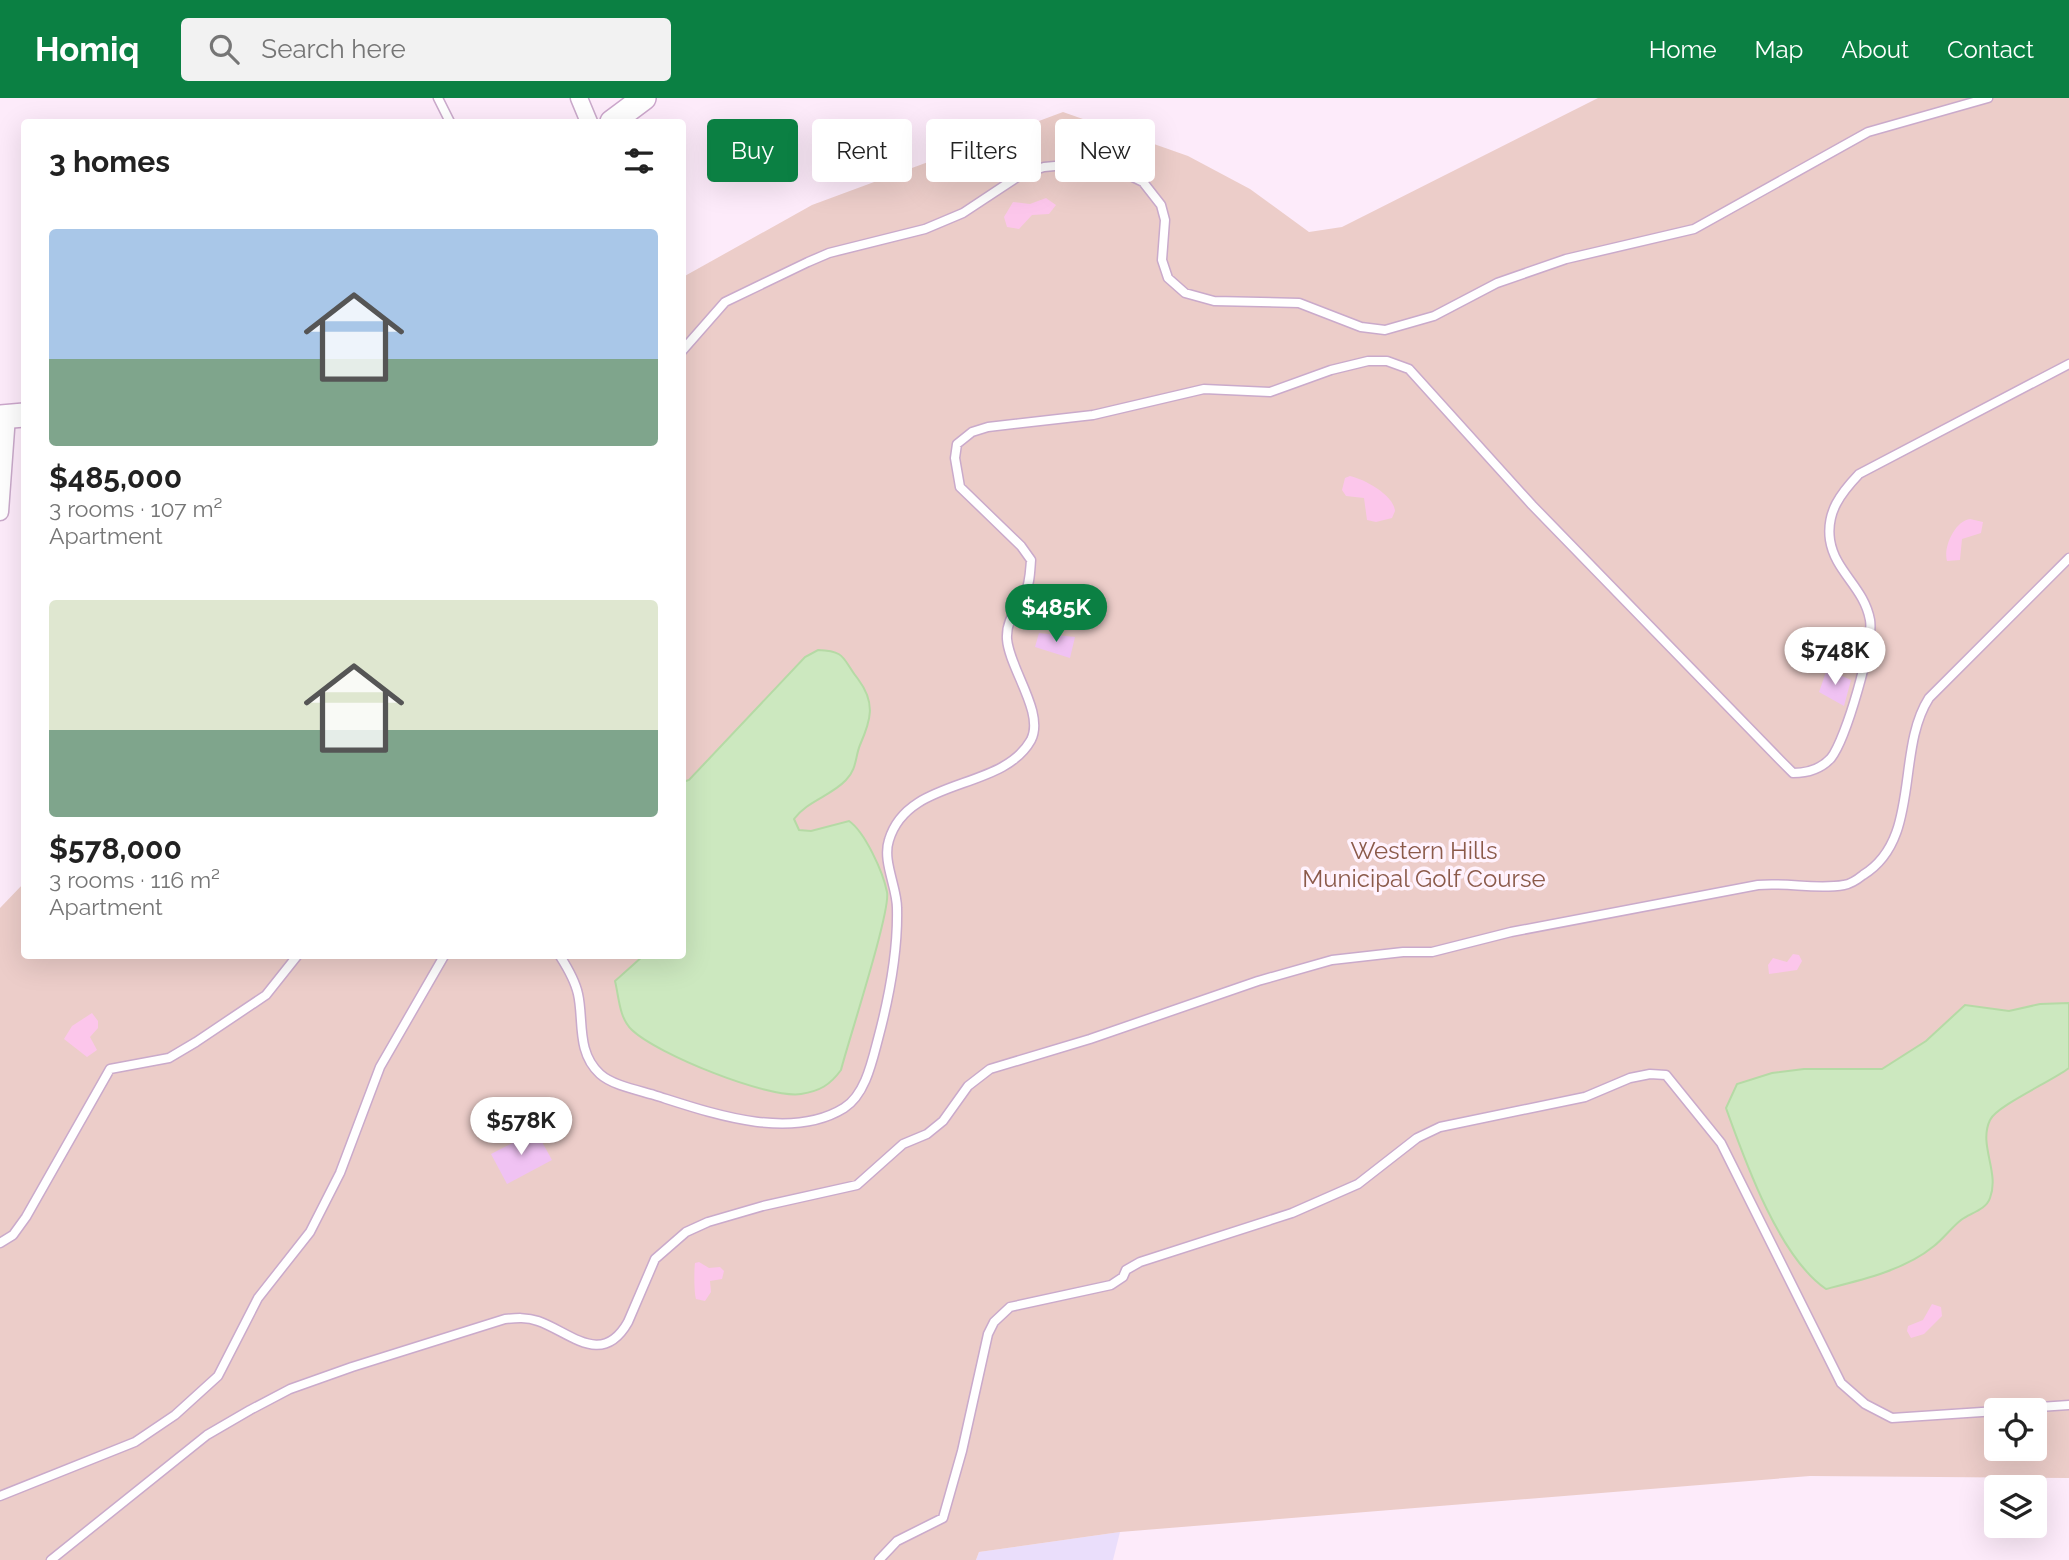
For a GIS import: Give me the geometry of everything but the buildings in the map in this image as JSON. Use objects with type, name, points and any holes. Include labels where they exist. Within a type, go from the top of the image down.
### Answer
[{"type":"main road","points":[[616,119],[644,98]]},
{"type":"street","points":[[579,98],[588,119]]},
{"type":"street","points":[[0,512],[11,416]]},
{"type":"lane","points":[[438,98],[448,119]]},
{"type":"lane","points":[[686,346],[725,302],[808,262],[829,253],[925,229],[963,213],[1022,174],[1044,167],[1077,164],[1112,167],[1143,182],[1161,205],[1165,220],[1162,260],[1168,278],[1185,293],[1214,302],[1299,303],[1361,327],[1385,330],[1434,316],[1497,283],[1566,259],[1694,229],[1868,132],[1988,98]]},
{"type":"lane","points":[[561,959],[578,994],[581,1039],[590,1059],[600,1074],[626,1086],[750,1122],[790,1122],[824,1117],[845,1108],[860,1092],[878,1038],[893,959],[898,907],[887,843],[895,824],[915,805],[938,792],[1012,761],[1031,739],[1034,719],[1007,639],[1009,620],[1026,594],[1031,560],[960,487],[956,475],[957,444],[972,432],[988,427],[1093,415],[1204,389],[1270,392],[1331,370],[1368,361],[1387,361],[1409,369],[1532,505],[1782,762],[1793,773],[1809,773],[1831,758],[1842,736],[1869,644],[1870,622],[1861,592],[1834,556],[1830,538],[1831,517],[1840,493],[1859,474],[2069,364]]},
{"type":"lane","points":[[51,1560],[207,1435],[290,1389],[505,1319],[536,1320],[583,1344],[598,1346],[611,1340],[622,1332],[628,1322],[655,1259],[686,1232],[708,1222],[763,1206],[857,1185],[903,1144],[927,1134],[943,1121],[968,1086],[990,1069],[1090,1039],[1258,981],[1332,960],[1403,951],[1432,952],[1511,932],[1758,885],[1784,882],[1846,885],[1887,857],[1898,825],[1913,735],[1920,713],[1930,698],[2069,558]]},
{"type":"lane","points":[[0,1243],[13,1235],[26,1217],[110,1069],[169,1058],[196,1042],[267,995],[295,959]]},
{"type":"lane","points":[[0,1496],[135,1441],[175,1415],[218,1376],[258,1297],[310,1232],[340,1173],[380,1067],[442,959]]},
{"type":"lane","points":[[878,1560],[897,1541],[943,1518],[988,1334],[994,1322],[1010,1307],[1111,1285],[1123,1278],[1126,1270],[1140,1262],[1292,1213],[1358,1184],[1417,1138],[1440,1127],[1585,1097],[1630,1078],[1650,1074],[1666,1075],[1721,1143],[1841,1383],[1851,1394],[1892,1418],[1984,1411]]},
{"type":"lane","points":[[2047,1407],[2069,1405]]},
{"type":"shaded area","points":[[818,650],[834,652],[843,657],[864,688],[870,712],[850,776],[794,819],[799,830],[811,831],[849,821],[867,843],[882,874],[887,892],[876,949],[841,1070],[833,1080],[819,1089],[801,1094],[785,1094],[714,1073],[645,1040],[624,1020],[615,981],[640,959],[686,959],[686,781],[805,657]]},
{"type":"shaded area","points":[[2069,1003],[2069,1068],[2002,1108],[1990,1120],[1986,1139],[1993,1178],[1990,1198],[1985,1206],[1961,1220],[1923,1254],[1897,1268],[1826,1289],[1809,1274],[1779,1232],[1743,1154],[1726,1108],[1737,1084],[1772,1073],[1804,1069],[1882,1069],[1926,1041],[1965,1005],[2009,1011],[2040,1004]]},
{"type":"shaded area","points":[[1120,1532],[1113,1560],[976,1560],[979,1552]]},
{"type":"green space","name":"Western Hills Municipal Golf Course","points":[[1598,98],[2069,98],[2069,1478],[2047,1478],[2047,1475],[1810,1476],[1120,1532],[979,1552],[976,1560],[0,1560],[0,908],[21,886],[21,959],[686,959],[686,275],[812,205],[874,182],[912,182],[912,168],[926,163],[926,182],[1041,182],[1041,120],[1063,112],[1083,119],[1055,119],[1055,182],[1155,182],[1155,144],[1188,156],[1250,189],[1309,232],[1342,227]]},
{"type":"sand","points":[[1046,198],[1056,205],[1049,214],[1032,215],[1019,229],[1007,227],[1004,217],[1013,202],[1030,204]]},
{"type":"sand","points":[[1350,476],[1370,484],[1390,499],[1395,511],[1392,518],[1376,522],[1367,520],[1364,498],[1346,496],[1342,490],[1345,478]]},
{"type":"sand","points":[[1970,519],[1983,522],[1981,533],[1962,539],[1960,560],[1947,561],[1951,536],[1960,524]]},
{"type":"sand","points":[[1793,954],[1799,955],[1802,961],[1797,970],[1769,974],[1768,965],[1773,958],[1787,962]]},
{"type":"sand","points":[[92,1013],[98,1021],[98,1028],[90,1037],[97,1050],[87,1057],[64,1039],[72,1026]]},
{"type":"sand","points":[[699,1262],[709,1268],[720,1267],[724,1271],[722,1279],[710,1281],[711,1292],[705,1301],[696,1299],[695,1296],[695,1263]]},
{"type":"sand","points":[[1932,1304],[1941,1307],[1942,1316],[1924,1334],[1911,1338],[1907,1331],[1908,1326],[1923,1320]]}]
